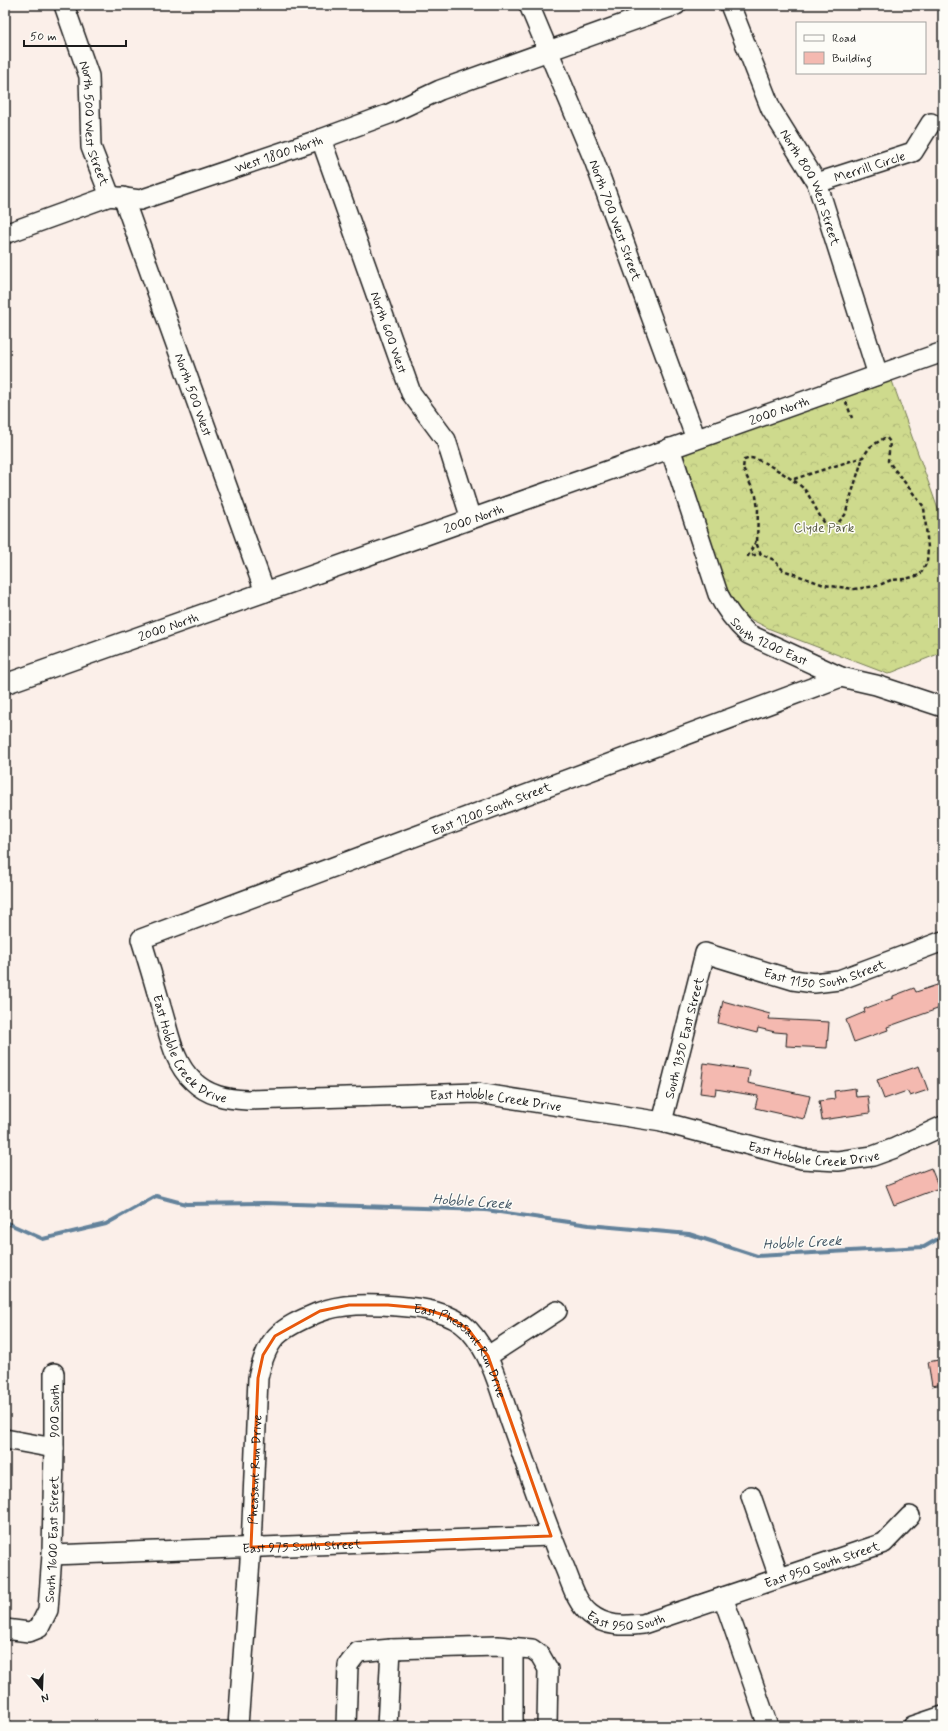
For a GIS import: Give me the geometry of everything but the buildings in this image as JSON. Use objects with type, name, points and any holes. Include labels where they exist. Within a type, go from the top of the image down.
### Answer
[{"type":"street","name":"North 500 West Street","points":[[64,5],[89,76],[91,147],[116,197]]},
{"type":"street","name":"North 700 West Street","points":[[529,5],[594,160],[696,439]]},
{"type":"street","name":"West 1800 North","points":[[5,234],[116,197],[140,200],[321,139],[389,114],[440,90],[676,5]]},
{"type":"street","name":"North 800 West Street","points":[[730,5],[772,109],[817,183],[878,375]]},
{"type":"street","name":"Merrill Circle","points":[[817,183],[913,152],[931,123]]},
{"type":"street","name":"North 600 West","points":[[321,139],[411,393],[446,440],[471,519]]},
{"type":"street","name":"North 500 West","points":[[116,197],[265,592]]},
{"type":"street","name":"2000 North","points":[[5,684],[943,352]]},
{"type":"street","name":"South 1200 East","points":[[670,448],[715,586],[727,611],[748,634],[841,677],[876,684],[943,707]]},
{"type":"street","name":"East 1200 South Street","points":[[141,939],[841,677]]},
{"type":"street","name":"East Hobble Creek Drive","points":[[141,939],[174,1048],[181,1066],[193,1082],[209,1093],[227,1099],[246,1100],[477,1093],[662,1122],[802,1159],[838,1161],[880,1153],[943,1126]]},
{"type":"street","name":"East 1150 South Street","points":[[705,953],[794,980],[814,983],[839,980],[943,940]]},
{"type":"street","name":"South 1350 East Street","points":[[662,1122],[705,953]]},
{"type":"street","name":"East Pheasant Run Drive","points":[[275,1336],[300,1320],[320,1311],[349,1305],[388,1305],[421,1308],[447,1316],[468,1329],[488,1356],[551,1536]]},
{"type":"street","points":[[488,1356],[557,1312]]},
{"type":"street","name":"Pheasant Run Drive","points":[[238,1726],[251,1547],[258,1378],[263,1355],[275,1336]]},
{"type":"street","name":"900 South","points":[[54,1373],[54,1448]]},
{"type":"street","points":[[5,1439],[54,1448]]},
{"type":"street","name":"South 1600 East Street","points":[[5,1630],[29,1632],[39,1628],[48,1610],[52,1555],[54,1448]]},
{"type":"street","points":[[751,1496],[779,1577]]},
{"type":"street","name":"East 950 South Street","points":[[723,1597],[884,1543],[910,1516]]},
{"type":"street","name":"East 975 South Street","points":[[52,1555],[551,1536]]},
{"type":"street","name":"East 950 South","points":[[551,1536],[580,1605],[591,1615],[607,1624],[622,1627],[643,1624],[723,1597]]},
{"type":"street","points":[[723,1597],[768,1726]]},
{"type":"street","points":[[346,1726],[348,1665],[358,1652],[390,1649],[497,1646],[532,1649],[540,1656],[548,1669],[547,1726]]},
{"type":"street","points":[[513,1648],[513,1726]]},
{"type":"street","points":[[387,1726],[390,1649]]},
{"type":"street","points":[[913,1726],[943,1716]]},
{"type":"path","points":[[846,402],[852,418]]},
{"type":"path","points":[[757,540],[748,556],[761,554],[774,560],[783,570],[824,585],[843,588],[865,588],[877,586],[891,580],[905,579],[920,575],[927,562],[928,548],[924,507],[902,478],[892,468],[888,460],[890,442],[886,436],[870,447],[863,457],[845,515],[836,525],[827,526],[818,516],[803,488],[794,479],[761,460],[750,458],[744,460],[743,469],[756,496],[758,509],[757,545],[761,554]]},
{"type":"path","points":[[794,479],[863,457]]},
{"type":"highlighted area","points":[[349,1305],[388,1305],[421,1308],[447,1316],[468,1329],[488,1356],[551,1536],[251,1547],[258,1378],[263,1355],[275,1336],[320,1311]]},
{"type":"green space","name":"Clyde Park","points":[[892,381],[943,523],[943,652],[888,674],[770,629],[740,614],[720,575],[683,453]]},
{"type":"waterway","name":"Hobble Creek","points":[[5,1222],[43,1239],[106,1224],[156,1196],[186,1204],[265,1203],[486,1210],[589,1225],[689,1234],[757,1256],[924,1247],[943,1236]]}]
